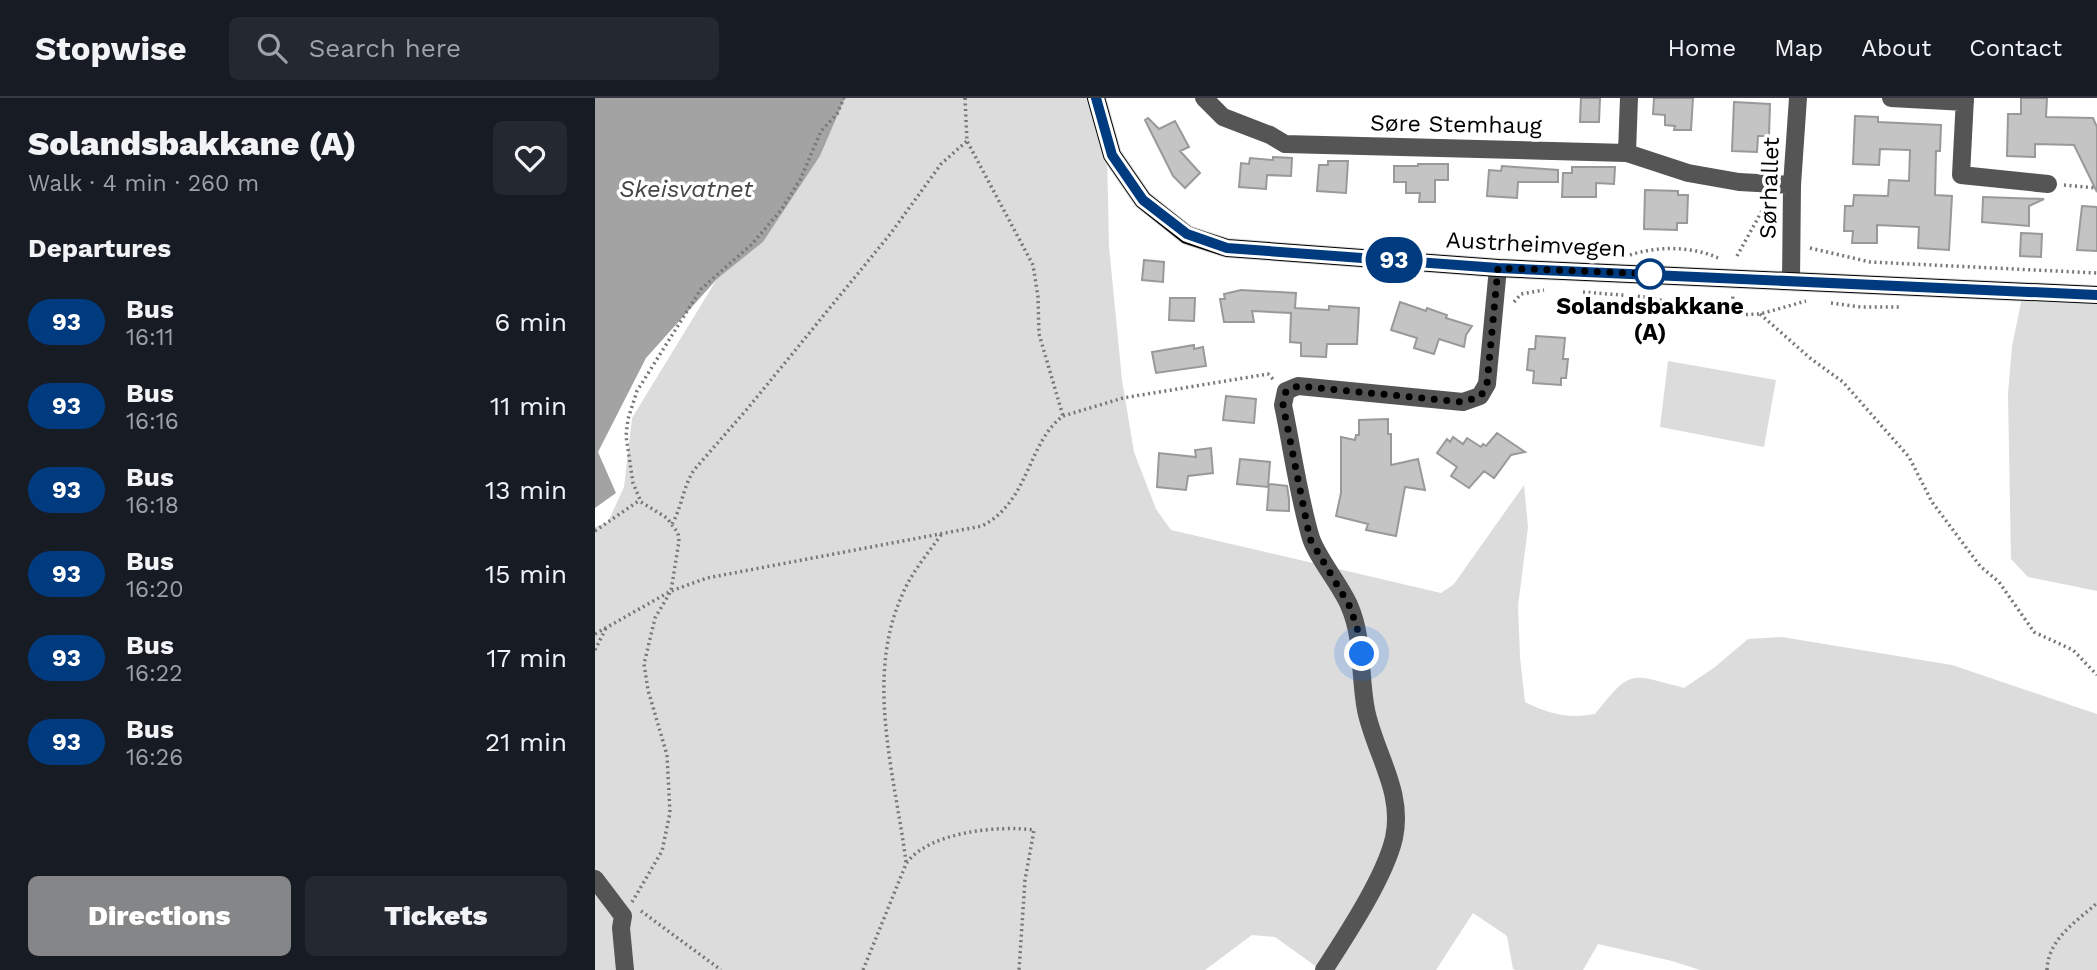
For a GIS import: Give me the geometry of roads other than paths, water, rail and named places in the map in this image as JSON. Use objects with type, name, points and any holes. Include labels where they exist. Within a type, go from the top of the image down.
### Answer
[{"type":"main road","name":"Austrheimvegen","points":[[1096,98],[1112,155],[1143,200],[1187,234],[1227,248],[1498,268],[2097,295]]},
{"type":"street","name":"Søre Stemhaug","points":[[1204,98],[1223,117],[1270,135],[1285,144],[1627,153],[1688,173],[1739,182],[1792,185]]},
{"type":"street","points":[[1627,153],[1629,98]]},
{"type":"street","name":"Sørhallet","points":[[1791,280],[1792,185],[1798,98]]},
{"type":"street","points":[[1891,98],[1965,100],[1961,175],[2048,184]]},
{"type":"street","points":[[1324,970],[1360,911],[1388,856],[1396,811],[1391,778],[1373,736],[1366,710],[1357,627],[1344,595],[1310,539],[1283,405],[1286,391],[1298,386],[1463,402],[1481,396],[1487,384],[1498,268]]},
{"type":"street","points":[[595,879],[627,910],[621,928],[625,970]]},
{"type":"water","name":"Skeisvatnet","points":[[595,98],[845,98],[820,156],[763,242],[717,279],[646,358],[598,452],[616,493],[595,508]]},
{"type":"place","name":"Solandsbakkane (A)","points":[[1650,274]]}]
